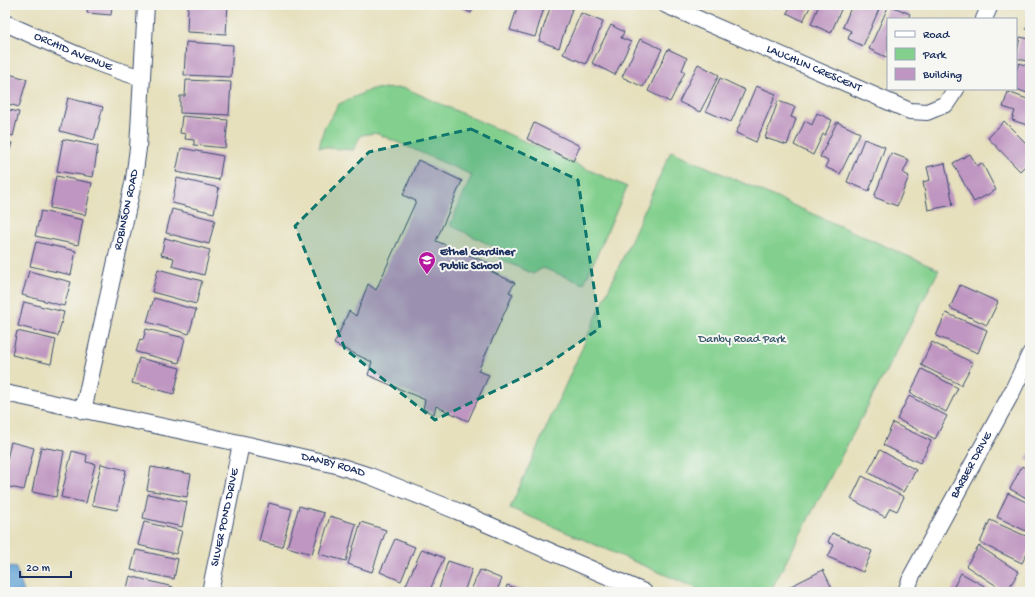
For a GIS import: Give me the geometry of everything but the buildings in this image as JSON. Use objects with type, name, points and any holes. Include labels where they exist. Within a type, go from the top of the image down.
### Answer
[{"type":"street","name":"ROBINSON ROAD","points":[[83,411],[134,179],[138,148],[146,5]]},
{"type":"street","name":"LAUCHLIN CRESCENT","points":[[666,5],[910,111],[927,112],[946,104],[955,90]]},
{"type":"street","points":[[984,18],[990,5]]},
{"type":"street","name":"ORCHID AVENUE","points":[[5,23],[83,58],[142,78]]},
{"type":"street","name":"BARBER DRIVE","points":[[906,592],[912,575],[1012,392],[1030,354]]},
{"type":"street","name":"DANBY ROAD","points":[[5,393],[336,465],[370,476],[644,592]]},
{"type":"street","name":"SILVER POND DRIVE","points":[[210,592],[241,444]]},
{"type":"street","name":"BARBER DRIVE","points":[[897,592],[912,575]]},
{"type":"highlighted area","points":[[471,129],[578,180],[600,328],[542,368],[435,420],[345,349],[295,226],[369,152]]},
{"type":"green space","points":[[405,88],[627,187],[584,284],[543,268],[533,274],[500,259],[498,249],[450,225],[472,175],[376,133],[361,135],[353,150],[319,147],[324,128],[339,104],[372,89]]},
{"type":"green space","name":"Danby Road Park","points":[[671,151],[939,270],[770,592],[705,592],[510,508]]},
{"type":"water","points":[[5,565],[16,568],[24,592],[5,592]]},
{"type":"place","name":"Ethel Gardiner Public School","points":[[427,275]]}]
